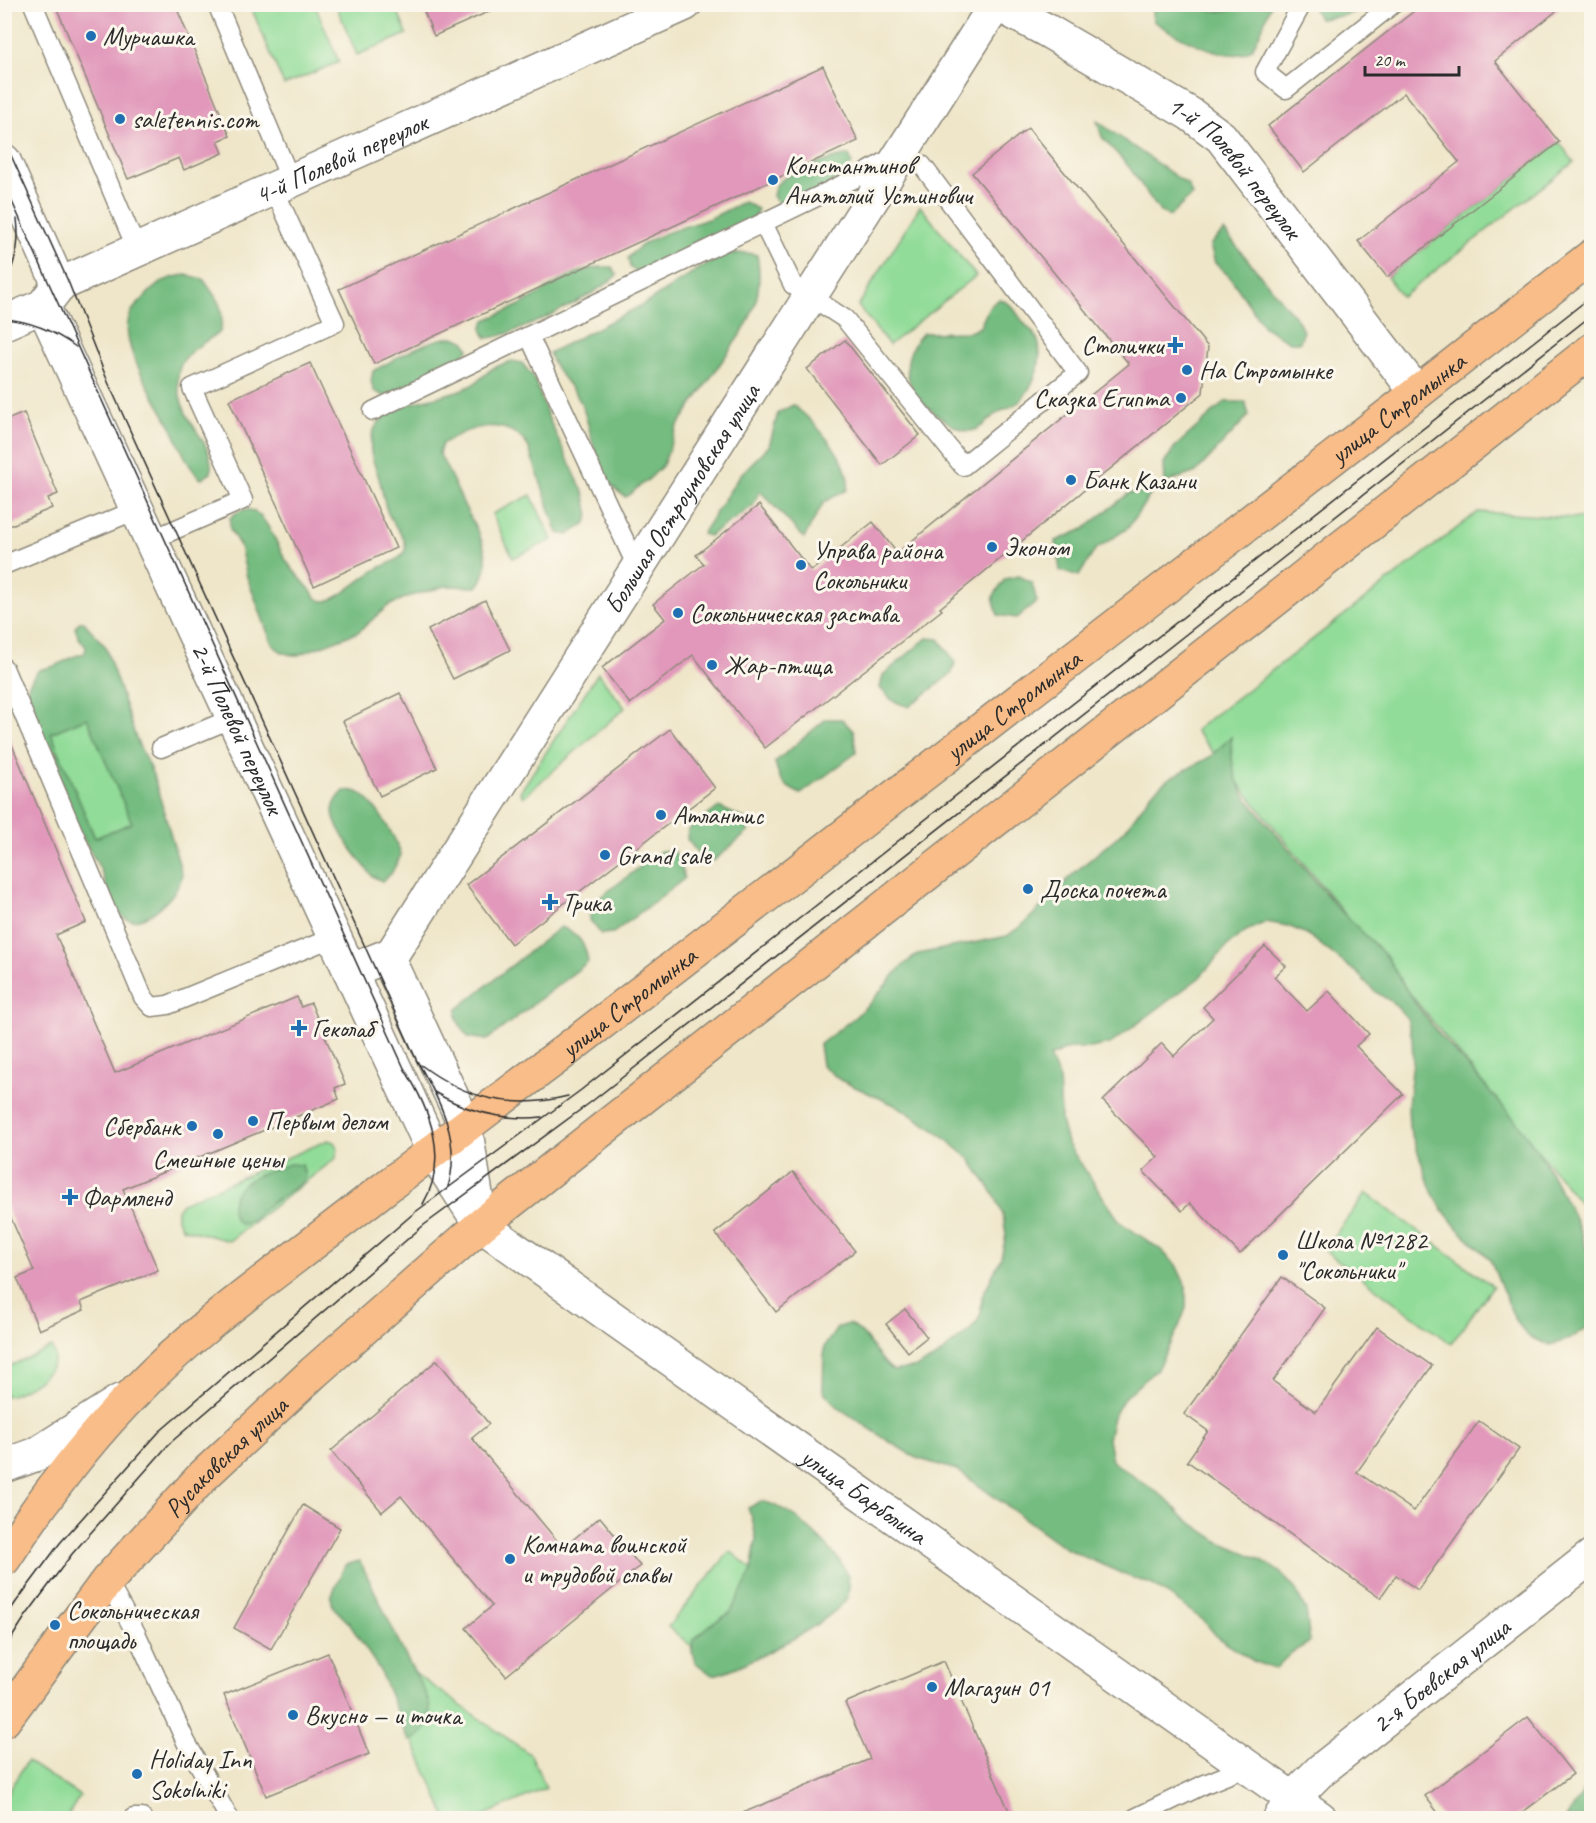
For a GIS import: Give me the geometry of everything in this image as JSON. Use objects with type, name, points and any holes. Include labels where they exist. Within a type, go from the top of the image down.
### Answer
[{"type":"main road","name":"улица Стромынка","points":[[433,1151],[585,1036],[1592,256]]},
{"type":"main road","points":[[481,1225],[1592,350]]},
{"type":"main road","points":[[4,1559],[47,1494],[135,1391],[189,1341],[236,1302],[433,1151]]},
{"type":"main road","name":"Русаковская улица","points":[[7,1707],[107,1581],[203,1476],[313,1373],[481,1225]]},
{"type":"street","name":"4-й Полевой переулок","points":[[4,323],[137,250],[685,4]]},
{"type":"street","name":"Большая Остроумовская улица","points":[[392,954],[996,4]]},
{"type":"street","name":"1-й Полевой переулок","points":[[996,4],[1046,30],[1190,114],[1221,137],[1417,393]]},
{"type":"street","name":"2-й Полевой переулок","points":[[4,161],[51,296],[136,510],[433,1151]]},
{"type":"street","points":[[350,972],[392,954],[391,965],[465,1125],[481,1225]]},
{"type":"street","name":"улица Барболина","points":[[433,1151],[481,1225],[1247,1767],[1286,1809],[1320,1818]]},
{"type":"street","points":[[4,1466],[37,1454],[135,1391]]},
{"type":"street","name":"2-я Боевская улица","points":[[1286,1809],[1321,1770],[1592,1556]]},
{"type":"lane","points":[[33,4],[137,250]]},
{"type":"lane","points":[[151,540],[243,500],[192,388],[335,323],[217,4]]},
{"type":"lane","points":[[1302,4],[1265,72],[1286,89],[1393,4]]},
{"type":"lane","points":[[373,411],[862,175],[901,153],[922,165],[1078,373],[963,466],[845,319],[793,285],[763,223]]},
{"type":"lane","points":[[529,336],[637,567]]},
{"type":"lane","points":[[4,565],[136,510]]},
{"type":"lane","points":[[4,668],[143,997],[152,1007],[168,1005],[334,937]]},
{"type":"lane","points":[[161,748],[233,718]]},
{"type":"lane","points":[[107,1581],[136,1633],[186,1742],[229,1818]]},
{"type":"lane","points":[[1135,1818],[1205,1784],[1247,1767]]},
{"type":"lane","points":[[133,1818],[142,1818]]},
{"type":"green space","points":[[1315,4],[1369,5],[1351,13],[1319,19],[1314,9]]},
{"type":"green space","points":[[250,5],[315,5],[339,62],[284,85]]},
{"type":"green space","points":[[336,5],[395,5],[407,34],[357,55]]},
{"type":"green space","points":[[1153,5],[1186,5],[1227,11],[1239,5],[1271,5],[1252,48],[1244,53],[1232,54],[1203,47],[1153,21]]},
{"type":"green space","points":[[1097,121],[1188,185],[1192,195],[1170,216],[1160,212],[1129,167],[1102,137]]},
{"type":"green space","points":[[1559,142],[1574,162],[1402,297],[1387,277]]},
{"type":"green space","points":[[849,155],[852,164],[838,179],[787,207],[773,196],[775,187],[788,176],[821,162]]},
{"type":"green space","points":[[744,202],[758,209],[754,217],[703,244],[643,271],[637,273],[630,267],[628,258],[644,244]]},
{"type":"green space","points":[[920,206],[976,276],[889,345],[858,306]]},
{"type":"green space","points":[[1224,231],[1299,322],[1303,332],[1300,342],[1290,342],[1264,327],[1230,277],[1215,263],[1210,245]]},
{"type":"green space","points":[[726,254],[757,255],[759,283],[756,300],[746,326],[677,427],[663,465],[626,497],[607,479],[596,454],[581,403],[555,367],[549,353],[648,302],[698,269]]},
{"type":"green space","points":[[601,267],[612,267],[617,275],[592,293],[554,314],[514,331],[486,338],[482,329],[485,320],[524,303],[571,276]]},
{"type":"green space","points":[[186,275],[203,279],[219,304],[222,316],[220,332],[190,353],[181,364],[179,372],[179,389],[183,407],[206,446],[210,458],[211,473],[201,479],[186,460],[169,423],[139,370],[128,339],[128,325],[135,307],[162,282]]},
{"type":"green space","points":[[999,299],[1011,306],[1037,338],[1040,357],[1036,373],[1029,389],[1020,401],[996,414],[977,429],[962,430],[937,415],[916,394],[909,380],[908,358],[923,333],[970,332],[980,327],[989,307]]},
{"type":"green space","points":[[454,337],[464,341],[469,349],[462,356],[393,393],[384,396],[374,391],[371,381],[373,371],[422,345]]},
{"type":"green space","points":[[512,361],[522,363],[534,378],[548,417],[585,496],[589,516],[585,524],[568,535],[558,533],[528,446],[519,436],[498,427],[464,432],[442,444],[439,453],[483,545],[486,566],[477,587],[446,586],[407,597],[388,606],[358,632],[298,655],[287,654],[278,649],[272,644],[247,577],[240,546],[230,529],[230,518],[240,511],[249,510],[257,514],[271,531],[288,564],[316,597],[320,600],[331,600],[376,569],[396,560],[406,548],[401,534],[387,511],[372,456],[371,441],[378,424],[387,415],[400,408],[470,386],[495,367]]},
{"type":"green space","points":[[1225,402],[1245,402],[1249,415],[1196,472],[1165,483],[1164,463],[1176,446]]},
{"type":"green space","points":[[793,405],[821,432],[839,456],[848,479],[847,490],[824,502],[804,538],[760,491],[753,506],[709,536],[702,534],[740,475],[769,446],[778,413]]},
{"type":"green space","points":[[1152,492],[1128,528],[1095,550],[1079,576],[1060,571],[1056,541],[1084,529],[1129,493]]},
{"type":"green space","points":[[531,495],[552,540],[513,558],[492,514]]},
{"type":"green space","points":[[1478,512],[1591,519],[1591,1216],[1195,730]]},
{"type":"green space","points":[[1019,576],[1032,583],[1037,602],[1017,618],[998,615],[993,597],[1005,579]]},
{"type":"green space","points":[[83,621],[105,646],[137,741],[154,777],[182,874],[180,882],[167,901],[140,919],[131,920],[123,917],[115,908],[101,871],[77,827],[51,754],[27,704],[28,687],[39,670],[85,653],[86,647],[75,628]],"holes":[[[87,718],[132,823],[95,838],[51,733]]]},
{"type":"green space","points":[[927,638],[939,639],[955,662],[952,673],[909,707],[893,701],[880,688],[883,675]]},
{"type":"green space","points":[[598,673],[625,708],[523,797],[520,792]]},
{"type":"green space","points":[[87,717],[132,823],[95,839],[51,733]]},
{"type":"green space","points":[[826,719],[842,719],[854,732],[856,753],[801,794],[783,783],[775,762]]},
{"type":"green space","points":[[1231,737],[1234,770],[1238,784],[1247,799],[1337,907],[1387,957],[1410,996],[1438,1033],[1516,1121],[1543,1159],[1576,1221],[1591,1260],[1592,1321],[1589,1326],[1570,1339],[1550,1345],[1529,1337],[1515,1320],[1490,1259],[1457,1228],[1432,1192],[1409,1127],[1408,1105],[1413,1061],[1412,1038],[1407,1018],[1392,1002],[1374,991],[1358,974],[1307,934],[1288,926],[1266,922],[1246,931],[1228,945],[1199,978],[1110,1044],[1090,1048],[1069,1048],[1049,1057],[1059,1077],[1061,1121],[1067,1143],[1120,1222],[1160,1249],[1176,1265],[1186,1286],[1186,1308],[1157,1369],[1124,1398],[1113,1417],[1108,1439],[1112,1461],[1168,1500],[1183,1517],[1220,1542],[1262,1560],[1281,1573],[1296,1590],[1306,1611],[1310,1642],[1291,1653],[1275,1669],[1255,1662],[1218,1638],[1204,1621],[1151,1584],[1067,1549],[957,1470],[916,1458],[839,1408],[823,1391],[824,1347],[837,1328],[848,1324],[855,1328],[867,1339],[887,1366],[894,1371],[917,1367],[937,1357],[972,1328],[981,1312],[982,1297],[1001,1258],[1006,1235],[1003,1215],[995,1196],[970,1159],[936,1131],[899,1107],[840,1080],[822,1065],[819,1045],[855,1017],[901,967],[918,954],[1007,936],[1026,922],[1073,874],[1125,830],[1152,793],[1168,779],[1210,757]]},
{"type":"green space","points":[[344,791],[354,791],[368,800],[389,828],[401,855],[391,874],[382,881],[372,876],[348,845],[334,818],[333,808]]},
{"type":"green space","points":[[719,807],[749,821],[748,832],[713,861],[705,863],[687,839],[688,830]]},
{"type":"green space","points":[[661,851],[674,851],[681,864],[684,879],[613,933],[601,934],[590,920],[590,905]]},
{"type":"green space","points":[[560,927],[572,932],[580,940],[588,962],[487,1040],[468,1037],[457,1020],[457,1009]]},
{"type":"green space","points":[[328,1140],[334,1142],[338,1149],[336,1158],[229,1241],[182,1228],[177,1219],[177,1210],[182,1203]]},
{"type":"green space","points":[[290,1164],[302,1165],[305,1176],[303,1181],[267,1206],[252,1220],[240,1224],[232,1213],[233,1198],[238,1190],[253,1178]]},
{"type":"green space","points":[[1366,1193],[1493,1286],[1451,1344],[1324,1250]]},
{"type":"green space","points":[[52,1347],[54,1359],[49,1370],[24,1389],[5,1396],[5,1368]]},
{"type":"green space","points":[[761,1501],[779,1507],[794,1516],[832,1551],[846,1572],[848,1595],[841,1605],[808,1630],[764,1654],[712,1675],[695,1662],[692,1652],[693,1640],[710,1625],[730,1613],[751,1573],[756,1539],[748,1508]]},
{"type":"green space","points":[[730,1551],[768,1582],[706,1658],[668,1627]]},
{"type":"green space","points":[[360,1561],[426,1695],[430,1709],[430,1721],[423,1732],[409,1741],[379,1669],[349,1623],[333,1607],[331,1597],[345,1565]]},
{"type":"green space","points":[[396,1660],[531,1755],[546,1788],[478,1818],[447,1818],[380,1667]]},
{"type":"green space","points":[[27,1761],[80,1796],[66,1818],[5,1818],[5,1797]]},
{"type":"green space","points":[[1591,1775],[1591,1818],[1566,1818],[1580,1797]]},
{"type":"building","points":[[55,4],[175,4],[230,136],[218,141],[223,153],[184,170],[179,158],[128,179]]},
{"type":"building","points":[[421,4],[506,4],[434,36]]},
{"type":"building","points":[[1423,4],[1565,4],[1495,61],[1559,142],[1387,277],[1358,241],[1459,162],[1404,93],[1304,172],[1268,126]]},
{"type":"building","points":[[823,66],[858,141],[374,364],[339,289]]},
{"type":"building","points":[[1028,128],[1208,347],[1203,393],[940,608],[942,610],[765,748],[693,655],[630,704],[602,668],[665,619],[653,604],[704,564],[696,555],[759,505],[811,571],[873,522],[897,553],[1129,364],[972,173]]},
{"type":"building","points":[[845,340],[920,435],[882,465],[807,369]]},
{"type":"building","points":[[310,363],[396,548],[314,586],[229,400]]},
{"type":"building","points":[[24,413],[58,494],[48,498],[52,508],[4,528],[4,421]]},
{"type":"building","points":[[485,600],[510,650],[453,679],[428,630]]},
{"type":"building","points":[[400,693],[437,768],[380,796],[343,721]]},
{"type":"building","points":[[5,728],[86,922],[56,935],[115,1073],[297,997],[301,1007],[311,1003],[345,1084],[335,1088],[339,1099],[123,1189],[158,1270],[81,1302],[84,1310],[39,1330],[17,1278],[34,1271],[4,1202]]},
{"type":"building","points":[[670,729],[715,788],[511,944],[466,885]]},
{"type":"building","points":[[1265,946],[1286,966],[1274,977],[1307,1011],[1329,991],[1369,1034],[1356,1046],[1403,1094],[1240,1254],[1190,1203],[1182,1211],[1143,1171],[1158,1157],[1103,1101],[1162,1043],[1174,1056],[1213,1018],[1203,1007]]},
{"type":"building","points":[[793,1172],[855,1251],[776,1312],[715,1233]]},
{"type":"building","points":[[1282,1277],[1325,1308],[1273,1381],[1316,1412],[1377,1327],[1432,1366],[1357,1472],[1414,1511],[1479,1421],[1519,1449],[1418,1590],[1396,1575],[1380,1598],[1187,1461],[1208,1431],[1184,1414]]},
{"type":"building","points":[[905,1309],[927,1337],[908,1352],[886,1324]]},
{"type":"building","points":[[437,1360],[489,1424],[472,1438],[563,1548],[600,1517],[640,1566],[506,1676],[466,1628],[492,1606],[401,1496],[382,1512],[331,1451]]},
{"type":"building","points":[[303,1505],[340,1528],[271,1649],[234,1628]]},
{"type":"building","name":"Вкусно — и точка","points":[[328,1653],[369,1754],[266,1796],[224,1695]]},
{"type":"building","points":[[944,1661],[1012,1818],[731,1818],[870,1759],[845,1703]]},
{"type":"building","points":[[1528,1717],[1573,1774],[1515,1818],[1442,1818],[1425,1796]]},
{"type":"tram line","points":[[4,140],[68,281],[108,382],[417,1061],[441,1107],[451,1139],[451,1173],[447,1190]]},
{"type":"tram line","points":[[4,184],[404,1068],[429,1117],[436,1152],[435,1169],[431,1187],[423,1204]]},
{"type":"tram line","points":[[4,283],[12,268],[16,252],[17,219]]},
{"type":"tram line","points":[[4,1620],[60,1543],[159,1432],[414,1213],[581,1090],[1592,296]]},
{"type":"tram line","points":[[4,1650],[25,1617],[72,1554],[170,1443],[424,1225],[591,1102],[1592,315]]},
{"type":"tram line","points":[[4,319],[42,328],[76,347]]},
{"type":"tram line","points":[[421,1065],[455,1086],[490,1098],[528,1102],[568,1096]]},
{"type":"tram line","points":[[434,1092],[460,1105],[486,1114],[513,1118],[542,1117]]},
{"type":"place","name":"Мурчашка","points":[[91,36]]},
{"type":"place","name":"saletennis.com","points":[[120,119]]},
{"type":"place","name":"Константинов Анатолий Устинович","points":[[773,180]]},
{"type":"place","name":"Столички","points":[[1175,345]]},
{"type":"place","name":"На Стромынке","points":[[1187,370]]},
{"type":"place","name":"Сказка Египта","points":[[1181,398]]},
{"type":"place","name":"Банк Казани","points":[[1071,480]]},
{"type":"place","name":"Эконом","points":[[992,547]]},
{"type":"place","name":"Управа района Сокольники","points":[[801,565]]},
{"type":"place","name":"Сокольническая застава","points":[[678,613]]},
{"type":"place","name":"Жар-птица","points":[[712,665]]},
{"type":"place","name":"Атлантис","points":[[661,815]]},
{"type":"place","name":"Grand sale","points":[[605,855]]},
{"type":"place","name":"Доска почета","points":[[1028,889]]},
{"type":"place","name":"Трика","points":[[550,902]]},
{"type":"place","name":"Геколаб","points":[[299,1028]]},
{"type":"place","name":"Первым делом","points":[[253,1121]]},
{"type":"place","name":"Сбербанк","points":[[192,1126]]},
{"type":"place","name":"Смешные цены","points":[[218,1134]]},
{"type":"place","name":"Фармленд","points":[[70,1197]]},
{"type":"place","name":"Школа №1282 \"Сокольники\"","points":[[1283,1255]]},
{"type":"place","name":"Комната воинской и трудовой славы","points":[[510,1559]]},
{"type":"place","name":"Сокольническая площадь","points":[[55,1625]]},
{"type":"place","name":"Магазин 01","points":[[932,1687]]},
{"type":"place","name":"Вкусно — и точка","points":[[293,1715]]},
{"type":"place","name":"Holiday Inn Sokolniki","points":[[137,1774]]}]
